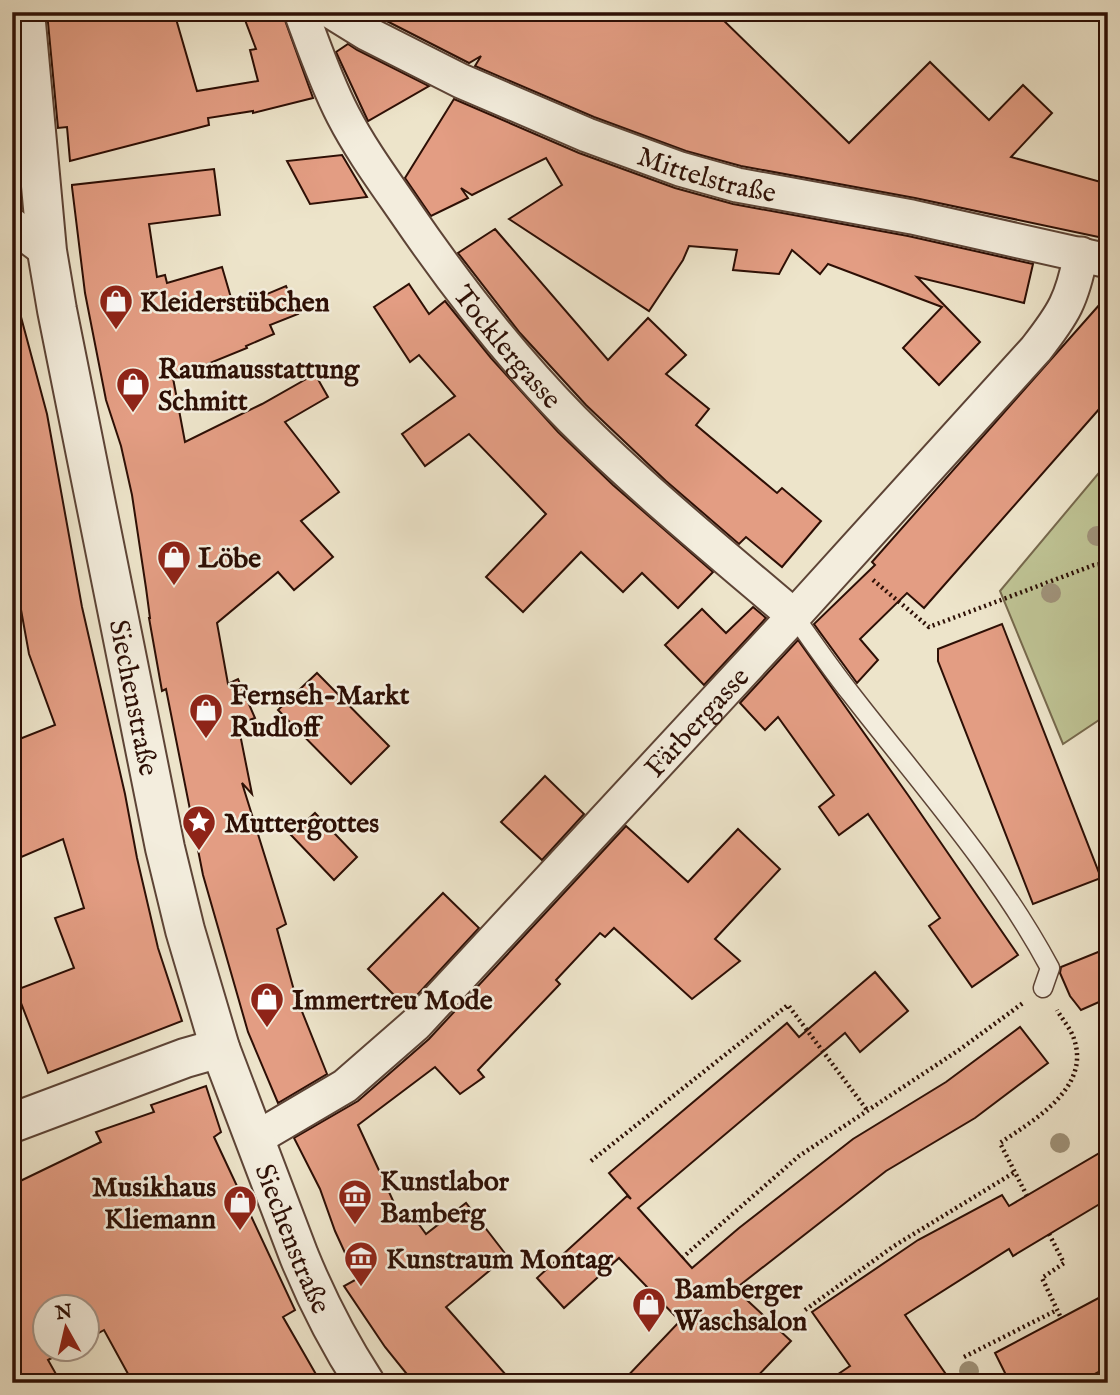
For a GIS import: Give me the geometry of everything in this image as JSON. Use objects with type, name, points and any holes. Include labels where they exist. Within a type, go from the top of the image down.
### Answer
[{"type":"street","name":"Siechenstraße","points":[[25,12],[47,251],[165,848],[185,930],[220,1048],[311,1285],[356,1368]]},
{"type":"street","name":"Tocklergasse","points":[[301,12],[323,73],[344,116],[364,151],[458,289],[525,369],[572,419],[648,491],[794,616]]},
{"type":"street","name":"Mittelstraße","points":[[332,12],[366,33],[461,81],[587,135],[680,169],[766,191],[912,217],[1094,258]]},
{"type":"street","points":[[12,225],[47,251]]},
{"type":"street","name":"Färbergasse","points":[[255,1139],[345,1086],[416,1024],[794,616],[1036,349],[1061,316],[1094,258]]},
{"type":"street","points":[[12,1123],[185,1058],[220,1048]]},
{"type":"lane","points":[[794,616],[849,692],[987,870],[1038,946],[1049,968],[1043,988]]},
{"type":"path","points":[[846,557],[929,627],[1094,565],[1108,563]]},
{"type":"path","points":[[682,1258],[799,1156],[959,1050],[1043,988],[1074,1039],[1077,1069],[1053,1107],[1000,1143],[1027,1196]]},
{"type":"path","points":[[591,1161],[788,1005],[867,1110]]},
{"type":"path","points":[[806,1310],[894,1246],[1015,1172]]},
{"type":"path","points":[[1049,1234],[1064,1263],[1042,1278],[1061,1318]]},
{"type":"path","points":[[643,1292],[648,1287]]},
{"type":"path","points":[[964,1357],[1057,1310]]},
{"type":"path","points":[[1088,1377],[1092,1383]]},
{"type":"green space","points":[[1108,462],[1108,714],[1063,744],[1000,591]]},
{"type":"building","points":[[47,12],[174,12],[197,91],[258,81],[250,50],[256,49],[242,12],[282,12],[313,98],[253,113],[208,118],[209,125],[70,161],[67,127],[58,128]]},
{"type":"building","points":[[369,12],[715,12],[849,143],[930,62],[989,120],[1023,85],[1052,113],[1011,157],[1108,184],[1108,239],[915,198],[741,166],[686,151],[594,117],[475,66],[481,56],[469,63]]},
{"type":"building","points":[[348,44],[429,86],[368,121],[336,52]]},
{"type":"building","points":[[454,99],[579,153],[675,188],[733,204],[908,236],[1033,264],[1024,303],[917,277],[980,342],[939,385],[903,348],[942,307],[828,264],[820,274],[792,250],[779,274],[733,270],[737,250],[689,246],[683,260],[649,311],[509,219],[562,185],[546,158],[472,195],[461,188],[468,198],[431,216],[405,178]]},
{"type":"building","points":[[342,155],[367,197],[310,204],[287,161]]},
{"type":"building","points":[[214,169],[220,215],[149,224],[157,277],[165,275],[167,283],[222,267],[234,308],[286,286],[298,314],[270,325],[274,334],[246,346],[247,348],[173,378],[185,442],[315,374],[328,397],[285,422],[339,492],[301,521],[333,557],[294,590],[278,572],[217,623],[228,684],[238,679],[255,718],[238,724],[252,794],[242,783],[286,924],[277,929],[295,994],[327,1074],[278,1103],[248,1032],[203,875],[166,689],[162,691],[132,495],[121,446],[106,400],[85,293],[72,187]]},
{"type":"building","points":[[495,229],[608,360],[648,318],[686,355],[666,374],[709,409],[696,425],[777,493],[782,488],[821,521],[782,567],[746,537],[739,544],[666,481],[586,405],[520,333],[458,253]]},
{"type":"building","points":[[409,284],[429,314],[445,301],[491,358],[558,432],[613,485],[713,572],[678,608],[642,573],[623,592],[581,552],[523,612],[486,577],[546,514],[469,434],[425,466],[402,434],[455,396],[419,355],[410,362],[374,307]]},
{"type":"building","points":[[1108,295],[1108,399],[924,608],[907,593],[860,639],[878,660],[857,683],[814,624],[875,565],[872,562]]},
{"type":"building","points":[[21,317],[47,414],[82,607],[137,858],[158,948],[182,1021],[48,1073],[16,990],[74,968],[55,918],[84,908],[63,839],[12,861],[12,742],[55,725],[29,654],[12,560],[12,318]]},
{"type":"building","points":[[753,607],[766,618],[704,685],[665,645],[702,609],[726,633]]},
{"type":"building","points":[[1002,624],[1101,878],[1033,904],[938,661],[938,649]]},
{"type":"building","points":[[798,640],[1018,955],[972,987],[929,926],[940,918],[868,814],[839,835],[819,807],[834,795],[778,717],[765,730],[740,703]]},
{"type":"building","points":[[317,673],[389,746],[351,784],[278,710]]},
{"type":"building","points":[[545,776],[584,814],[542,860],[501,822]]},
{"type":"building","points":[[315,813],[357,857],[334,880],[291,835]]},
{"type":"building","points":[[626,826],[688,882],[738,829],[780,869],[715,939],[740,961],[692,999],[614,928],[605,937],[600,933],[556,980],[560,984],[478,1070],[484,1077],[460,1094],[435,1067],[358,1125],[401,1218],[410,1212],[426,1234],[466,1203],[507,1256],[446,1307],[513,1383],[414,1383],[385,1347],[344,1286],[357,1279],[320,1189],[294,1138],[358,1101],[429,1039]]},
{"type":"building","points":[[443,893],[479,928],[406,1007],[368,969]]},
{"type":"building","points":[[1108,948],[1108,998],[1081,1010],[1070,996],[1060,973],[1061,967]]},
{"type":"building","points":[[875,972],[908,1011],[860,1052],[845,1033],[638,1208],[692,1268],[853,1139],[946,1082],[1020,1027],[1048,1063],[975,1118],[886,1171],[735,1289],[791,1341],[751,1383],[621,1383],[680,1321],[619,1258],[564,1308],[537,1278],[627,1196],[631,1199],[609,1173],[787,1023],[799,1037]]},
{"type":"building","points":[[206,1086],[221,1132],[214,1137],[295,1310],[283,1317],[321,1383],[133,1383],[104,1330],[102,1331],[102,1294],[32,1294],[32,1364],[50,1364],[61,1383],[12,1383],[12,1185],[101,1142],[96,1132],[154,1112],[151,1105]]},
{"type":"building","points":[[1108,1148],[1108,1199],[1013,1256],[1009,1249],[905,1315],[952,1383],[825,1383],[850,1366],[812,1312],[918,1240],[1002,1195],[1009,1206]]},
{"type":"building","points":[[1108,1293],[1108,1367],[1078,1383],[1010,1383],[995,1353]]},
{"type":"place","name":"Kleiderstübchen","points":[[116,331]]},
{"type":"place","name":"Raumausstattung Schmitt","points":[[133,414]]},
{"type":"place","name":"Löbe","points":[[174,587]]},
{"type":"place","name":"Fernseh-Markt Rudloff","points":[[206,740]]},
{"type":"place","name":"Muttergottes","points":[[199,852]]},
{"type":"place","name":"Immertreu Mode","points":[[267,1029]]},
{"type":"place","name":"Kunstlabor Bamberg","points":[[355,1226]]},
{"type":"place","name":"Musikhaus Kliemann","points":[[240,1232]]},
{"type":"place","name":"Kunstraum Montag","points":[[361,1288]]},
{"type":"place","name":"Bamberger Waschsalon","points":[[649,1334]]}]
